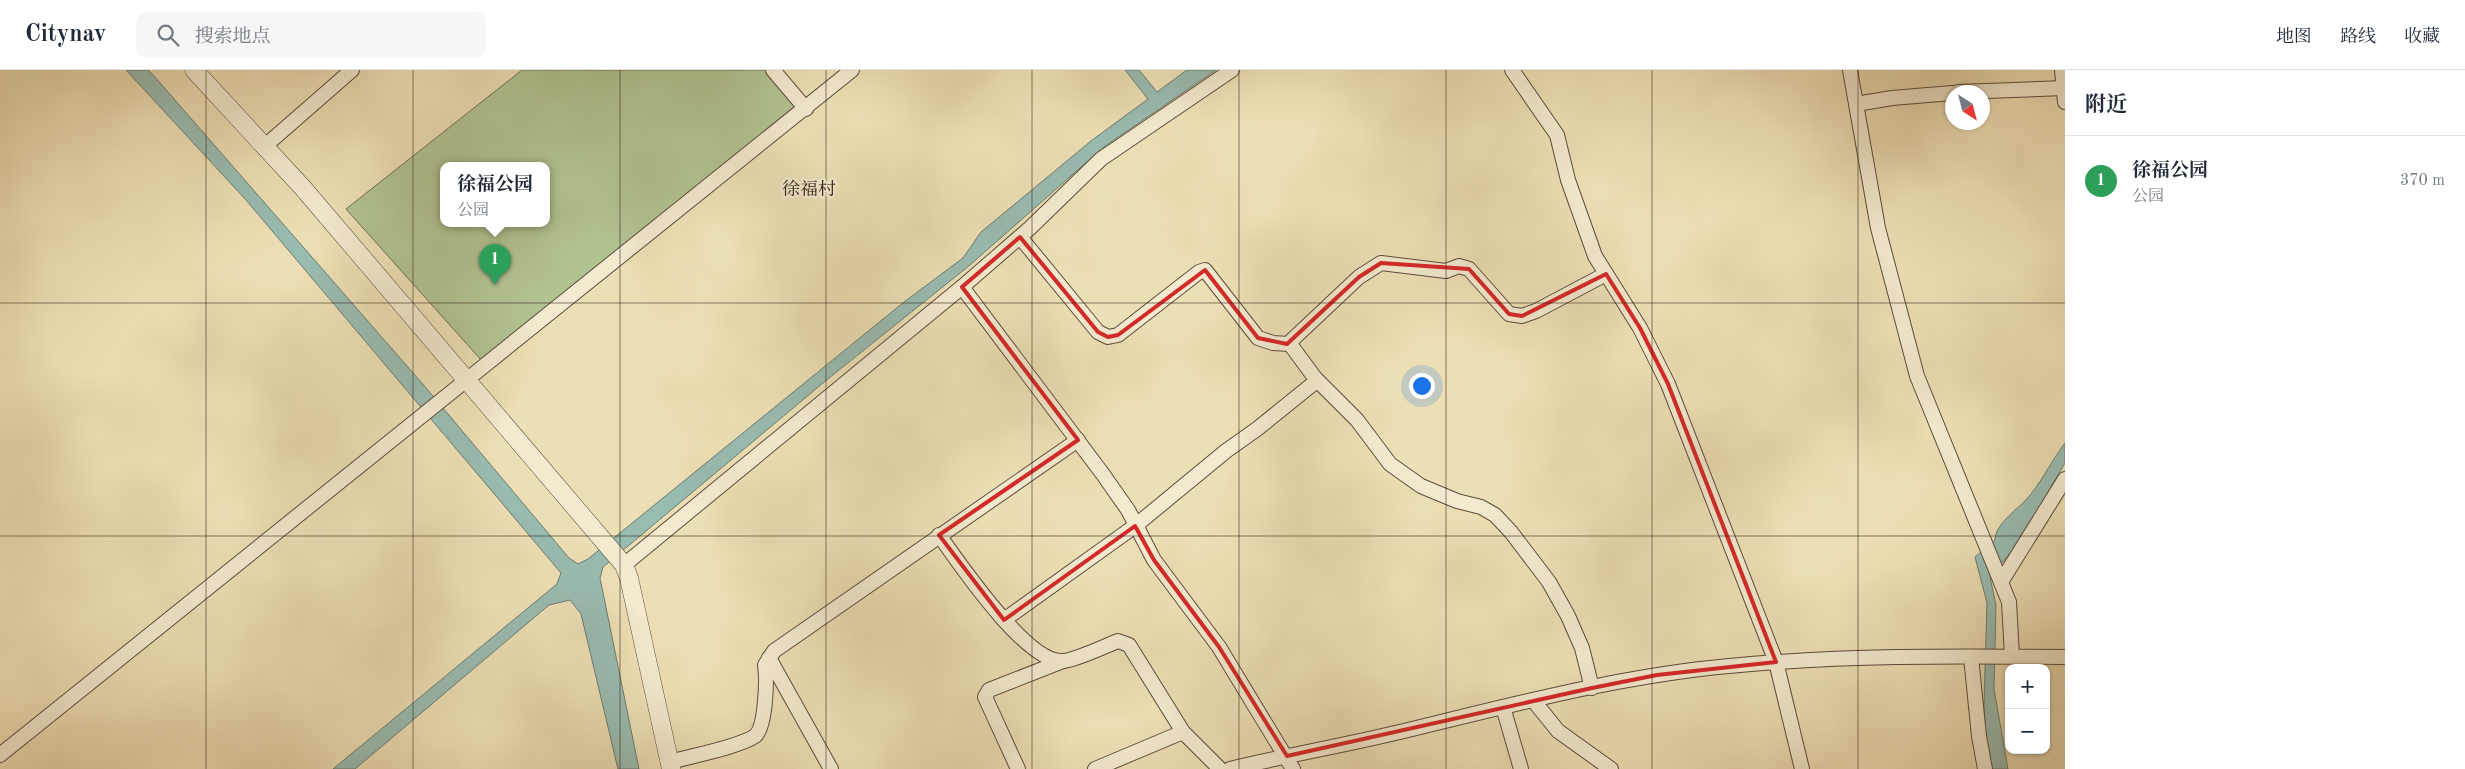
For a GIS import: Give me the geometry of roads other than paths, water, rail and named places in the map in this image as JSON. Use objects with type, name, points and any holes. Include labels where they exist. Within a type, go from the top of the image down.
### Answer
[{"type":"street","points":[[194,70],[310,196],[624,565],[629,578],[671,766],[755,736],[762,726],[765,665],[774,651],[1078,440]]},
{"type":"street","points":[[264,146],[352,70]]},
{"type":"street","points":[[773,70],[806,109]]},
{"type":"street","points":[[0,755],[806,109],[852,70]]},
{"type":"street","points":[[624,565],[962,287],[1020,237],[1100,159],[1232,70]]},
{"type":"street","points":[[1512,70],[1557,135],[1568,180],[1595,256],[1640,328],[1668,384],[1776,662],[1802,769]]},
{"type":"street","points":[[1850,70],[1878,228],[1917,376],[2009,602],[2012,656]]},
{"type":"street","points":[[1990,92],[2065,93],[2062,70]]},
{"type":"street","points":[[1856,104],[1892,98],[1945,94]]},
{"type":"street","points":[[1020,237],[1098,332],[1108,337],[1118,335],[1199,272],[1205,270],[1258,338],[1273,343],[1290,344],[1359,277],[1381,263],[1446,271],[1459,266],[1469,270],[1509,314],[1522,316],[1536,312],[1606,274]]},
{"type":"street","points":[[962,287],[1078,440],[1128,510],[1154,560],[1219,647],[1287,756],[1293,769]]},
{"type":"street","points":[[1290,344],[1315,378],[1357,420],[1390,464],[1421,486],[1456,501],[1481,507],[1495,515],[1511,532],[1549,582],[1568,616],[1582,648],[1592,688]]},
{"type":"street","points":[[1004,620],[1135,526],[1226,451],[1257,430],[1314,383],[1315,378]]},
{"type":"street","points":[[2001,582],[2065,479]]},
{"type":"street","points":[[939,535],[993,610],[1028,644],[1052,659],[1063,661]]},
{"type":"street","points":[[1018,769],[985,697],[989,690],[1118,641],[1128,645],[1183,732],[1220,769]]},
{"type":"street","points":[[1230,769],[1362,741],[1533,700],[1675,673],[1776,662],[1891,657],[2065,657]]},
{"type":"street","points":[[1971,657],[1978,736],[1985,769]]},
{"type":"street","points":[[769,658],[831,769]]},
{"type":"street","points":[[1533,700],[1558,731],[1611,769]]},
{"type":"street","points":[[1503,707],[1521,769]]},
{"type":"street","points":[[1096,769],[1183,732]]},
{"type":"water","points":[[126,70],[148,70],[154,76],[427,389],[569,558],[578,564],[588,559],[904,302],[963,258],[981,232],[1091,141],[1148,99],[1125,70],[1139,70],[1157,92],[1187,70],[1216,70],[1105,146],[970,265],[829,378],[603,567],[600,578],[639,769],[618,769],[581,614],[570,600],[549,605],[355,769],[333,769],[557,584],[561,573],[246,200]]},
{"type":"water","points":[[2065,443],[2065,463],[2017,545],[1990,577],[1996,605],[1994,689],[2008,769],[1988,769],[1984,705],[1987,603],[1975,557],[1995,540],[1998,529],[2031,494]]},
{"type":"place","name":"徐福公园","points":[[495,285]]},
{"type":"district","name":"徐福村","points":[[809,189]]}]
